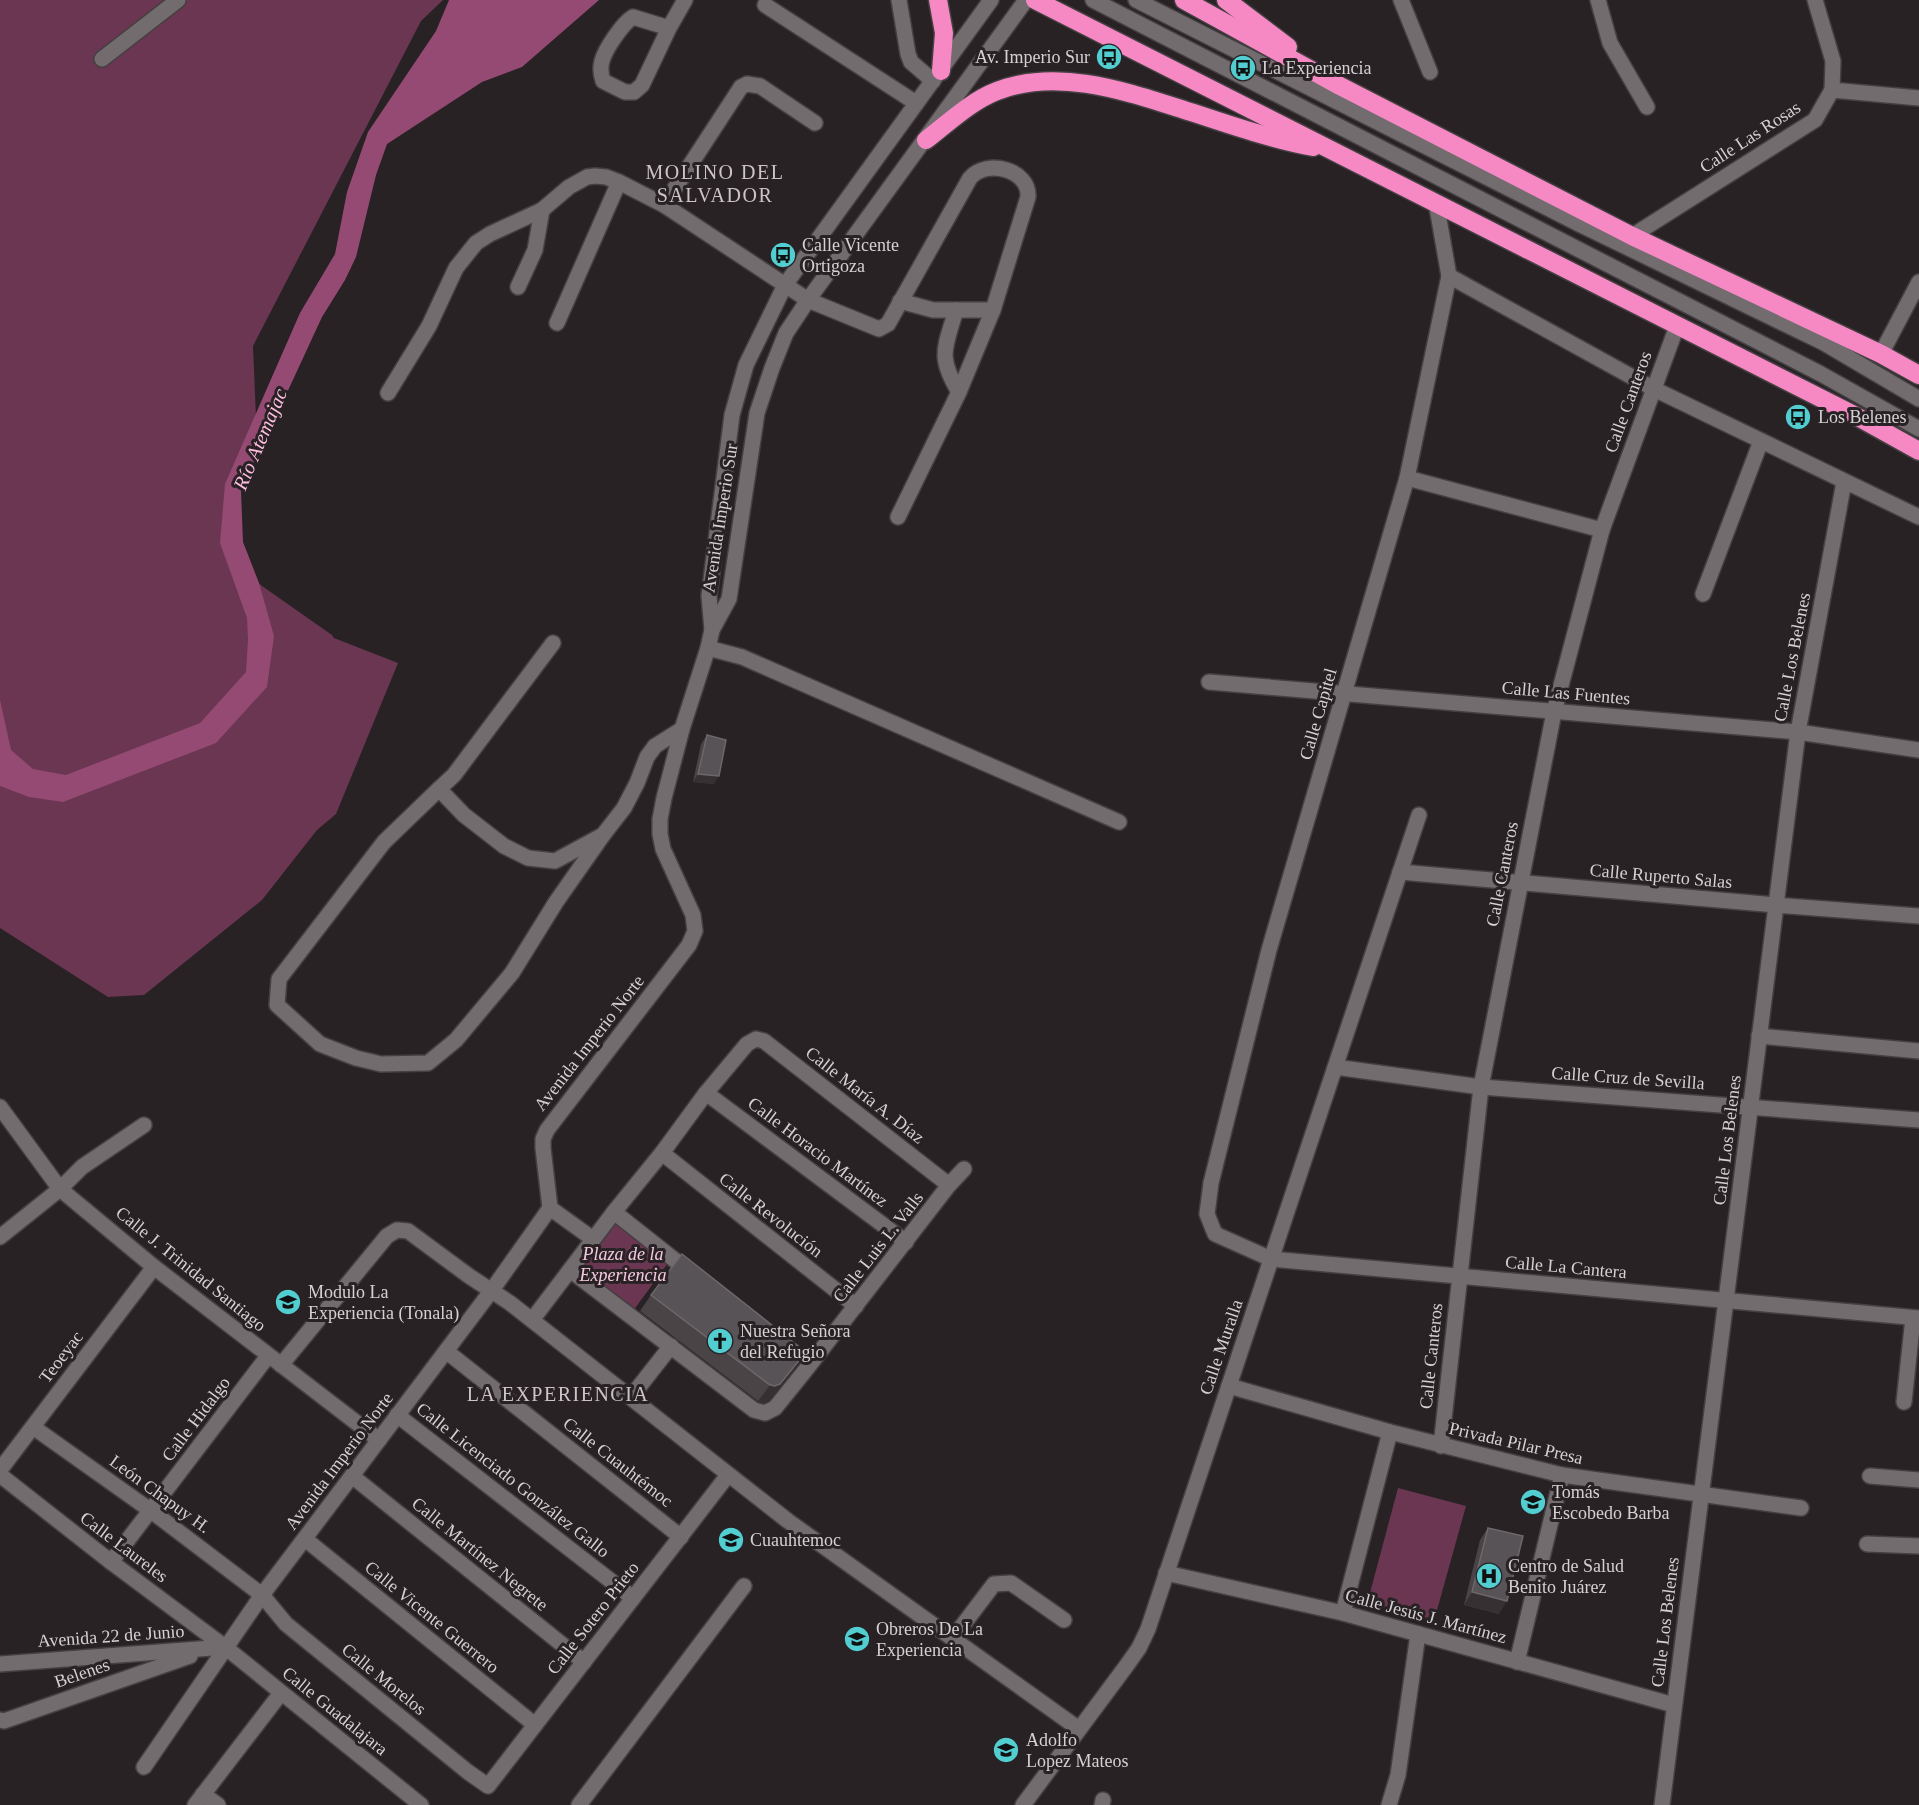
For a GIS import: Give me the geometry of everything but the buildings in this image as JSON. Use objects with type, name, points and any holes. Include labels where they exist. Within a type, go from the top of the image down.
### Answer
[{"type":"highway","points":[[937,76],[944,33],[938,0]]},
{"type":"highway","points":[[1035,0],[1856,416],[1919,451]]},
{"type":"highway","points":[[1184,0],[1340,86],[1632,236],[1881,354],[1919,375]]},
{"type":"highway","points":[[1226,0],[1340,86]]},
{"type":"highway","points":[[926,140],[994,92],[1021,84],[1050,82],[1122,90],[1271,138],[1334,150]]},
{"type":"street","points":[[102,58],[178,0]]},
{"type":"street","points":[[669,28],[633,17],[626,22],[602,60],[600,73],[603,81],[625,92],[634,92],[642,85],[685,0]]},
{"type":"street","points":[[899,0],[911,62],[937,76]]},
{"type":"street","name":"Avenida Imperio Sur","points":[[712,630],[709,596],[732,415],[746,365],[784,285],[991,0]]},
{"type":"street","name":"Avenida Imperio Sur","points":[[712,630],[729,598],[757,413],[786,333],[1026,0]]},
{"type":"street","points":[[1093,0],[1821,374],[1919,429]]},
{"type":"street","points":[[1136,0],[1579,224],[1824,343],[1919,399]]},
{"type":"street","points":[[1401,0],[1430,72]]},
{"type":"street","points":[[1598,0],[1610,43],[1647,107]]},
{"type":"street","name":"Calle Las Rosas","points":[[1632,236],[1815,120],[1832,90],[1833,61],[1815,0]]},
{"type":"street","points":[[765,5],[916,103]]},
{"type":"street","points":[[664,205],[741,87],[747,84],[760,86],[814,123]]},
{"type":"street","points":[[1832,90],[1919,98]]},
{"type":"street","points":[[388,393],[429,326],[456,268],[476,243],[542,210],[569,187],[587,177],[606,177],[664,205],[808,300],[879,329],[888,324],[970,178],[981,169],[996,167],[1021,178],[1029,189],[1029,197],[993,310],[959,392],[898,517]]},
{"type":"street","points":[[557,323],[619,182]]},
{"type":"street","name":"Calle Capitel","points":[[1215,1234],[1207,1214],[1211,1183],[1269,950],[1407,478],[1449,276],[1436,202]]},
{"type":"street","points":[[518,287],[535,250],[542,210]]},
{"type":"street","points":[[1449,276],[1654,389],[1919,517]]},
{"type":"street","points":[[1881,354],[1919,282]]},
{"type":"street","points":[[900,301],[933,310],[993,310]]},
{"type":"street","points":[[956,310],[944,350],[947,372],[959,392]]},
{"type":"street","name":"Calle Canteros","points":[[1441,1446],[1481,1086],[1554,712],[1602,530],[1677,326]]},
{"type":"street","points":[[1704,594],[1761,441]]},
{"type":"street","points":[[1407,478],[1602,530]]},
{"type":"street","name":"Calle Los Belenes","points":[[1662,1805],[1798,732],[1844,482]]},
{"type":"street","name":"Avenida Imperio Norte","points":[[144,1767],[218,1648],[262,1596],[492,1290],[550,1208],[543,1148],[543,1139],[547,1130],[689,945],[695,931],[693,915],[663,849],[660,819],[682,729],[712,630]]},
{"type":"street","points":[[553,643],[454,775],[384,842],[279,979],[277,1005],[320,1044],[356,1058],[381,1064],[428,1063],[456,1040],[512,973],[556,902],[624,808],[647,757],[655,746],[682,729]]},
{"type":"street","points":[[708,648],[742,657],[1119,822]]},
{"type":"street","name":"Calle Las Fuentes","points":[[1209,682],[1798,732],[1919,750]]},
{"type":"street","points":[[439,789],[464,815],[496,840],[528,858],[555,861],[603,835]]},
{"type":"street","name":"Calle Muralla","points":[[1023,1805],[1139,1648],[1148,1629],[1419,815]]},
{"type":"street","name":"Calle Ruperto Salas","points":[[1400,872],[1919,916]]},
{"type":"street","points":[[1759,1036],[1919,1051]]},
{"type":"street","name":"Calle María A. Díaz","points":[[706,1093],[747,1044],[756,1039],[764,1041],[949,1185]]},
{"type":"street","name":"Calle Cruz de Sevilla","points":[[1335,1067],[1481,1086],[1919,1120]]},
{"type":"street","points":[[532,1320],[706,1093]]},
{"type":"street","name":"Calle Horacio Martínez","points":[[706,1093],[906,1242]]},
{"type":"street","name":"Calle J. Trinidad Santiago","points":[[0,1107],[60,1189],[154,1267],[379,1440]]},
{"type":"street","points":[[0,1236],[60,1189],[82,1167],[144,1125]]},
{"type":"street","name":"Calle Revolución","points":[[662,1153],[856,1306]]},
{"type":"street","name":"Calle Luis L. Valls","points":[[670,1346],[754,1410],[765,1413],[775,1408],[804,1363],[856,1306],[949,1185],[964,1169]]},
{"type":"street","points":[[550,1208],[593,1239]]},
{"type":"street","points":[[614,1212],[707,1286]]},
{"type":"street","points":[[281,1365],[387,1236],[397,1230],[408,1231],[532,1320],[788,1521],[1079,1729]]},
{"type":"street","name":"Calle La Cantera","points":[[1215,1234],[1271,1259],[1916,1318]]},
{"type":"street","name":"Teoeyac","points":[[0,1470],[154,1267]]},
{"type":"street","points":[[570,1270],[670,1346],[631,1397]]},
{"type":"street","points":[[1904,1402],[1916,1318]]},
{"type":"street","name":"Calle Cuauhtémoc","points":[[446,1351],[681,1537]]},
{"type":"street","name":"Calle Hidalgo","points":[[111,1562],[268,1356]]},
{"type":"street","name":"Privada Pilar Presa","points":[[1229,1386],[1441,1446],[1562,1475],[1801,1508]]},
{"type":"street","name":"Calle Licenciado González Gallo","points":[[398,1415],[633,1598]]},
{"type":"street","name":"León Chapuy H.","points":[[33,1427],[150,1510],[262,1596]]},
{"type":"street","points":[[1344,1613],[1390,1432]]},
{"type":"street","name":"Calle Laureles","points":[[0,1475],[218,1648]]},
{"type":"street","name":"Calle Sotero Prieto","points":[[488,1786],[728,1475]]},
{"type":"street","points":[[1517,1662],[1562,1475]]},
{"type":"street","name":"Calle Martínez Negrete","points":[[352,1476],[584,1662]]},
{"type":"street","points":[[1870,1476],[1919,1479]]},
{"type":"street","name":"Calle Vicente Guerrero","points":[[305,1539],[535,1725]]},
{"type":"street","points":[[1867,1544],[1919,1546]]},
{"type":"street","name":"Calle Jesús J. Martínez","points":[[1166,1573],[1344,1613],[1674,1705]]},
{"type":"street","points":[[952,1638],[994,1584],[1011,1583],[1064,1620]]},
{"type":"street","points":[[579,1805],[744,1586]]},
{"type":"street","name":"Calle Morelos","points":[[262,1596],[286,1623],[488,1786]]},
{"type":"street","points":[[1389,1805],[1398,1775],[1418,1635]]},
{"type":"street","name":"Avenida 22 de Junio","points":[[0,1664],[218,1648]]},
{"type":"street","name":"Calle Guadalajara","points":[[218,1648],[281,1693],[422,1805]]},
{"type":"street","name":"Belenes","points":[[0,1720],[4,1721],[218,1648]]},
{"type":"street","points":[[218,1805],[199,1800],[281,1693]]},
{"type":"green space","points":[[0,0],[443,0],[421,21],[253,346],[257,441],[234,510],[234,562],[262,586],[334,638],[398,663],[336,814],[317,830],[262,900],[144,995],[108,997],[0,928]]},
{"type":"green space","name":"Plaza de la Experiencia","points":[[617,1214],[668,1263],[633,1311],[575,1269]]},
{"type":"green space","points":[[1398,1488],[1466,1506],[1434,1621],[1367,1604]]},
{"type":"water","name":"Río Atemajac","points":[[449,0],[599,0],[522,67],[482,82],[387,144],[376,175],[356,257],[322,317],[241,492],[243,542],[259,583],[274,636],[267,687],[216,743],[63,802],[29,797],[0,786],[0,700],[11,750],[33,769],[66,775],[200,723],[246,672],[247,618],[220,543],[225,484],[300,313],[335,254],[347,192],[368,132],[436,31]]},
{"type":"place","name":"Av. Imperio Sur","points":[[1109,57]]},
{"type":"place","name":"La Experiencia","points":[[1243,68]]},
{"type":"place","name":"Calle Vicente Ortigoza","points":[[783,255]]},
{"type":"place","name":"Los Belenes","points":[[1798,417]]},
{"type":"place","name":"Modulo La Experiencia (Tonala)","points":[[288,1302]]},
{"type":"place","name":"Nuestra Señora del Refugio","points":[[720,1341]]},
{"type":"place","name":"Tomás Escobedo Barba","points":[[1533,1502]]},
{"type":"place","name":"Cuauhtemoc","points":[[731,1540]]},
{"type":"place","name":"Centro de Salud Benito Juárez","points":[[1489,1576]]},
{"type":"place","name":"Obreros De La Experiencia","points":[[857,1639]]},
{"type":"place","name":"Adolfo Lopez Mateos","points":[[1006,1750]]},
{"type":"district","name":"MOLINO DEL SALVADOR","points":[[715,184]]},
{"type":"district","name":"LA EXPERIENCIA","points":[[558,1394]]}]
